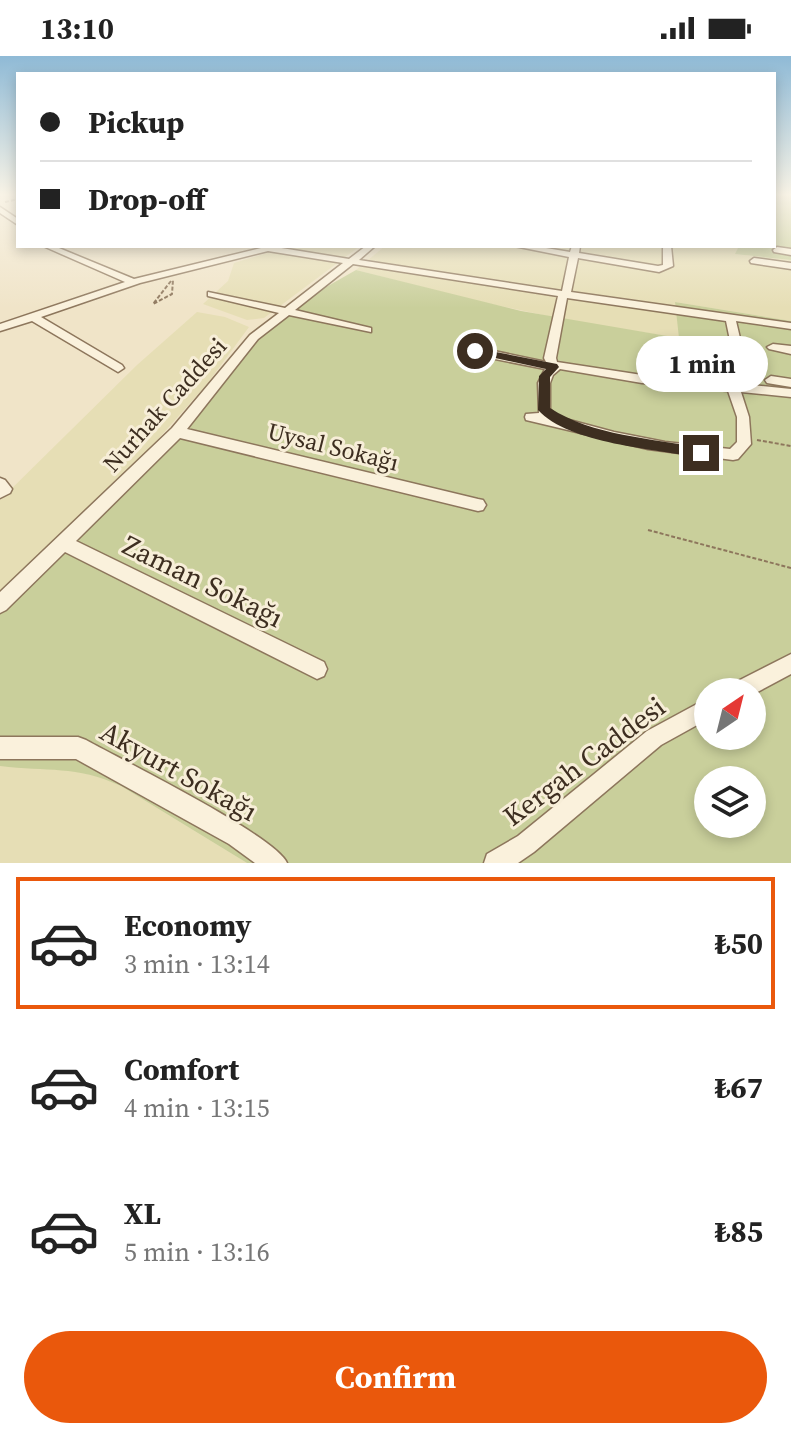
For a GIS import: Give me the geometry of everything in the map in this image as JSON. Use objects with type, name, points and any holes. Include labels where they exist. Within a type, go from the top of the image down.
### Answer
[{"type":"street","points":[[52,248],[134,282]]},
{"type":"street","points":[[0,328],[134,282],[269,248]]},
{"type":"street","points":[[278,248],[350,262],[791,326]]},
{"type":"street","name":"Nurhak Caddesi","points":[[0,604],[177,432],[254,337],[368,248]]},
{"type":"street","points":[[541,248],[575,251],[659,269],[668,266],[667,248]]},
{"type":"street","points":[[777,250],[791,252]]},
{"type":"street","points":[[554,367],[550,358],[575,251]]},
{"type":"street","points":[[754,261],[791,266]]},
{"type":"street","points":[[211,294],[367,330]]},
{"type":"street","points":[[33,317],[118,368]]},
{"type":"street","points":[[531,417],[552,418],[596,433],[701,453],[733,455],[742,449],[744,437],[730,319]]},
{"type":"street","points":[[773,347],[791,350]]},
{"type":"street","points":[[475,351],[554,367],[791,393]]},
{"type":"street","points":[[552,418],[544,410],[546,372],[554,367]]},
{"type":"street","points":[[771,380],[791,383]]},
{"type":"street","name":"Uysal Sokağı","points":[[177,432],[478,505]]},
{"type":"street","points":[[0,484],[5,489],[0,492]]},
{"type":"street","name":"Zaman Sokağı","points":[[64,543],[317,669]]},
{"type":"street","points":[[764,678],[791,664]]},
{"type":"street","name":"Kergah Caddesi","points":[[496,863],[526,844],[654,738],[694,716]]},
{"type":"street","name":"Akyurt Sokağı","points":[[0,748],[78,748],[237,836],[275,863]]},
{"type":"path","points":[[172,280],[172,294],[153,304],[172,280]]},
{"type":"path","points":[[744,437],[791,446]]},
{"type":"path","points":[[648,530],[791,568]]},
{"type":"shaded area","points":[[283,248],[357,248],[264,318],[247,320],[203,304],[228,281],[234,263]]},
{"type":"shaded area","points":[[383,248],[738,248],[736,254],[791,260],[791,321],[675,302],[680,338],[571,321],[356,270]]},
{"type":"shaded area","points":[[197,312],[225,317],[249,327],[207,384],[152,446],[0,592],[0,500],[137,365]]},
{"type":"shaded area","points":[[0,766],[59,768],[101,777],[247,863],[0,863]]},
{"type":"green space","points":[[776,233],[791,233],[791,260],[735,254],[738,248],[776,248]]},
{"type":"green space","points":[[356,270],[521,311],[679,338],[675,302],[791,321],[791,863],[247,863],[105,779],[75,772],[0,766],[0,607],[171,438],[243,350],[298,303]]},
{"type":"route","points":[[475,351],[554,367],[545,376],[544,410],[565,424],[701,453]]}]
